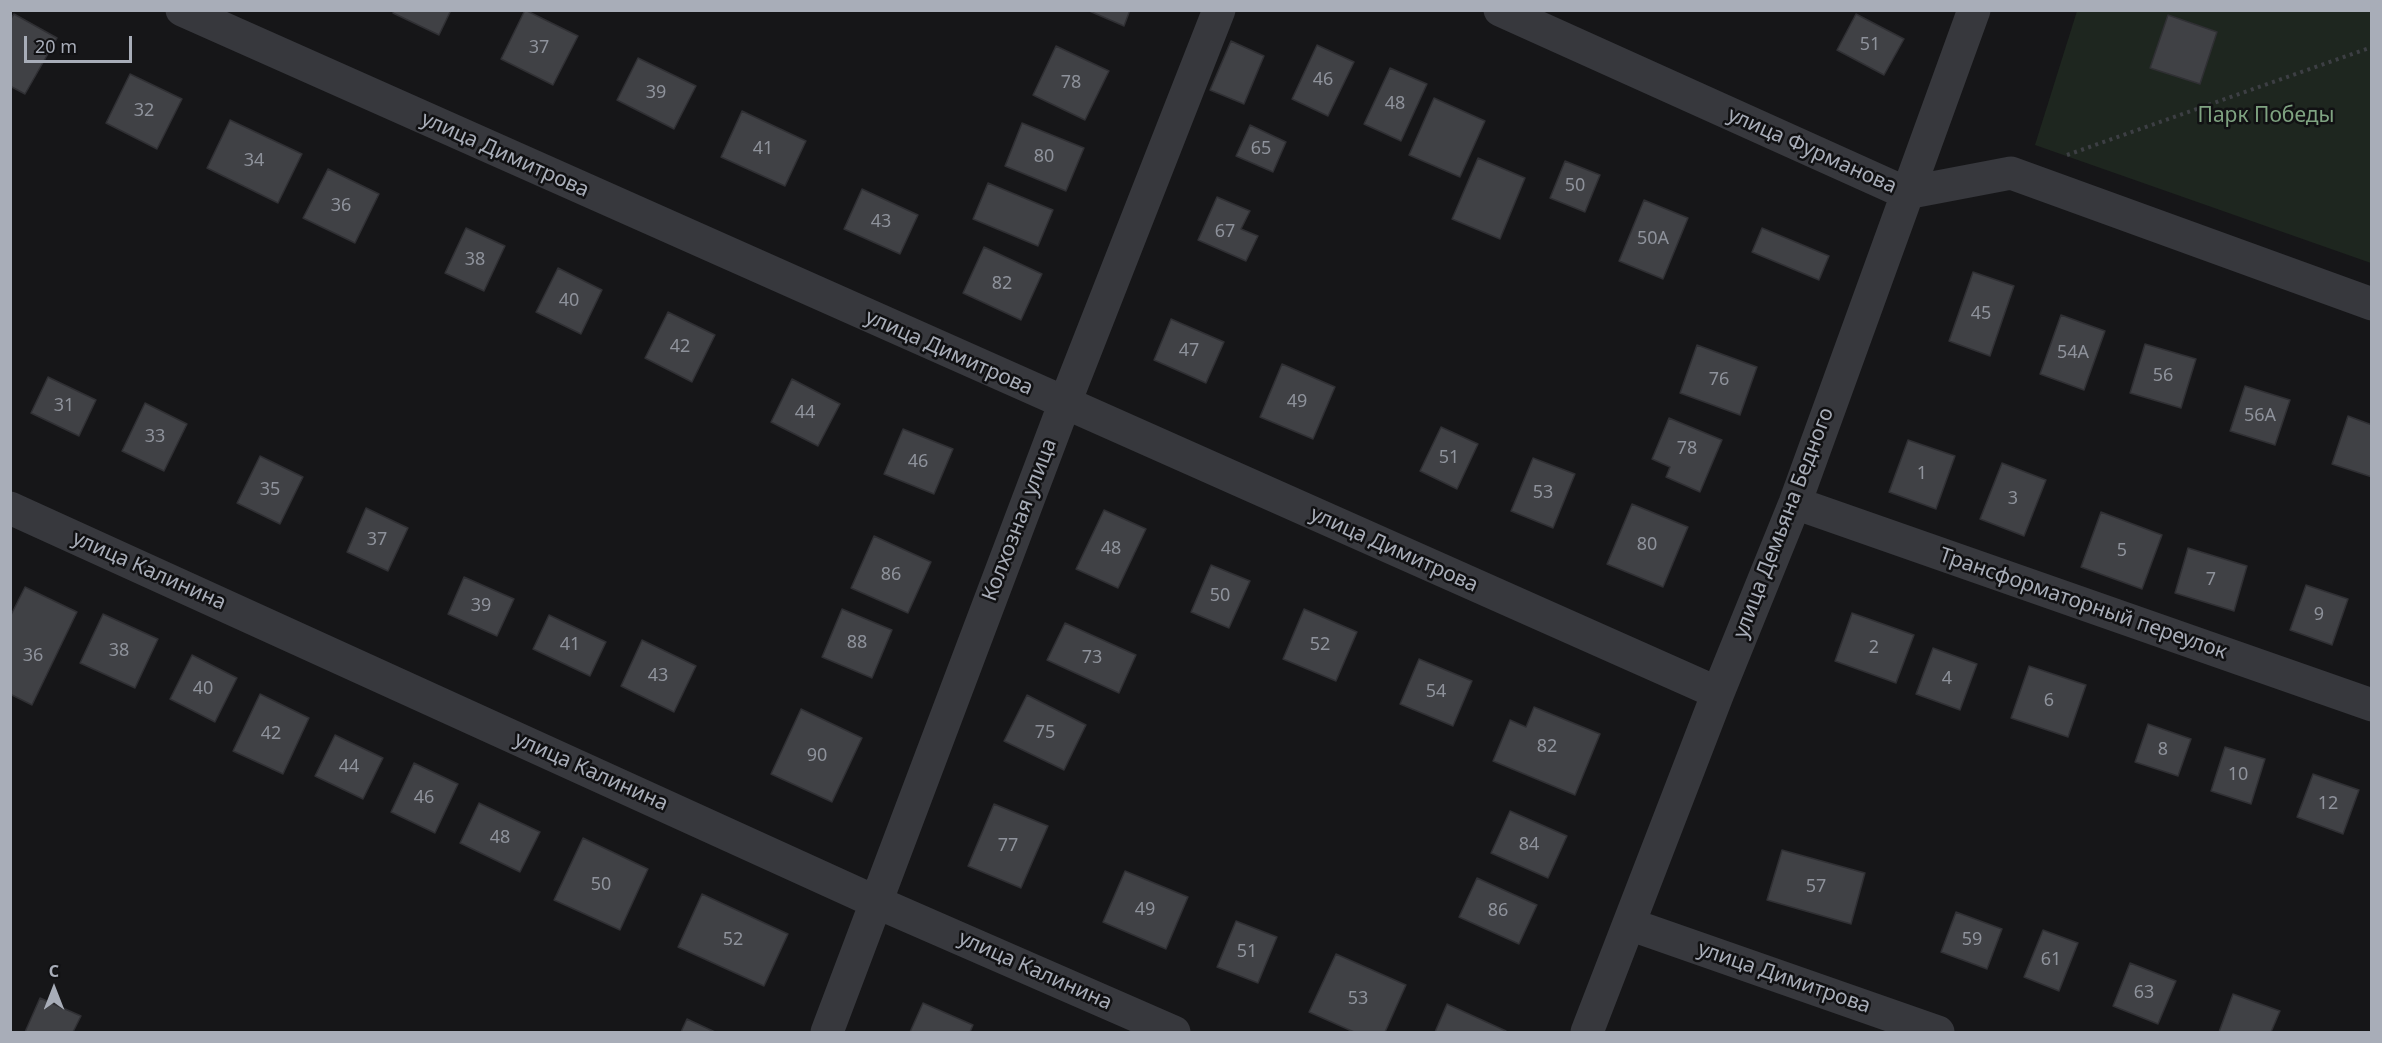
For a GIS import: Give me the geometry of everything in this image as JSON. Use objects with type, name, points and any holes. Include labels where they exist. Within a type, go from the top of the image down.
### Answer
[{"type":"street","name":"улица Димитрова","points":[[182,10],[1064,405],[1718,693]]},
{"type":"street","name":"Колхозная улица","points":[[827,1032],[1064,405],[1219,10]]},
{"type":"street","name":"улица Фурманова","points":[[1500,10],[1905,193],[2011,173],[2372,304]]},
{"type":"street","name":"улица Демьяна Бедного","points":[[1587,1032],[1718,693],[1795,503],[1905,193],[1974,10]]},
{"type":"street","name":"Трансформаторный переулок","points":[[1795,503],[2372,705]]},
{"type":"street","name":"улица Калинина","points":[[10,508],[876,902],[1174,1032]]},
{"type":"street","name":"улица Димитрова","points":[[1629,924],[1938,1032]]},
{"type":"path","points":[[2063,156],[2372,47]]},
{"type":"green space","name":"Парк Победы","points":[[2077,11],[2371,11],[2371,263],[2035,145]]},
{"type":"building","points":[[394,10],[451,10],[439,35],[393,13]]},
{"type":"building","points":[[525,10],[578,36],[553,85],[501,59]]},
{"type":"building","points":[[1087,10],[1130,10],[1124,26]]},
{"type":"building","points":[[14,14],[57,38],[25,94],[10,86],[10,20]]},
{"type":"building","points":[[1856,14],[1904,39],[1884,75],[1837,50]]},
{"type":"building","points":[[2168,15],[2217,32],[2200,84],[2150,68]]},
{"type":"building","points":[[1231,41],[1264,56],[1244,104],[1210,90]]},
{"type":"building","points":[[1317,45],[1354,62],[1328,116],[1292,99]]},
{"type":"building","points":[[1056,46],[1109,71],[1085,120],[1033,95]]},
{"type":"building","points":[[638,58],[696,86],[674,129],[617,100]]},
{"type":"building","points":[[1390,68],[1427,84],[1401,141],[1364,124]]},
{"type":"building","points":[[130,74],[182,99],[157,149],[106,123]]},
{"type":"building","points":[[1434,98],[1485,121],[1460,177],[1409,155]]},
{"type":"building","points":[[742,111],[806,141],[785,186],[721,157]]},
{"type":"building","points":[[230,120],[302,154],[278,203],[207,168]]},
{"type":"building","points":[[1022,123],[1084,148],[1066,191],[1005,166]]},
{"type":"building","points":[[1250,125],[1286,142],[1273,172],[1236,156]]},
{"type":"building","points":[[1478,158],[1525,178],[1500,239],[1452,219]]},
{"type":"building","points":[[1565,161],[1600,175],[1585,212],[1550,198]]},
{"type":"building","points":[[328,169],[379,194],[355,243],[303,218]]},
{"type":"building","points":[[988,183],[1053,210],[1038,246],[973,219]]},
{"type":"building","points":[[862,189],[918,215],[900,254],[844,229]]},
{"type":"building","points":[[1217,197],[1250,211],[1241,229],[1258,236],[1246,261],[1198,240]]},
{"type":"building","points":[[1644,200],[1688,218],[1663,279],[1619,261]]},
{"type":"building","points":[[466,228],[505,246],[484,291],[445,273]]},
{"type":"building","points":[[1762,228],[1829,256],[1819,280],[1752,252]]},
{"type":"building","points":[[984,247],[1042,274],[1021,320],[963,293]]},
{"type":"building","points":[[558,268],[602,290],[581,334],[536,312]]},
{"type":"building","points":[[1973,272],[2014,286],[1990,356],[1949,341]]},
{"type":"building","points":[[668,312],[715,335],[692,382],[645,358]]},
{"type":"building","points":[[2061,315],[2105,331],[2084,390],[2040,374]]},
{"type":"building","points":[[1171,319],[1224,342],[1206,383],[1154,360]]},
{"type":"building","points":[[2145,344],[2196,359],[2181,408],[2130,393]]},
{"type":"building","points":[[1697,345],[1757,367],[1740,415],[1680,393]]},
{"type":"building","points":[[1282,364],[1335,387],[1313,439],[1260,417]]},
{"type":"building","points":[[48,377],[96,400],[79,436],[31,413]]},
{"type":"building","points":[[792,379],[840,404],[818,446],[771,422]]},
{"type":"building","points":[[2245,386],[2290,400],[2275,445],[2230,431]]},
{"type":"building","points":[[145,403],[187,424],[164,471],[122,451]]},
{"type":"building","points":[[2348,416],[2372,425],[2372,477],[2332,464]]},
{"type":"building","points":[[1669,418],[1722,440],[1700,492],[1666,477],[1670,467],[1652,459]]},
{"type":"building","points":[[1441,427],[1478,444],[1457,489],[1420,471]]},
{"type":"building","points":[[903,429],[953,449],[934,494],[884,474]]},
{"type":"building","points":[[1908,440],[1955,456],[1936,509],[1889,492]]},
{"type":"building","points":[[260,456],[303,477],[280,524],[237,503]]},
{"type":"building","points":[[1533,458],[1575,474],[1553,528],[1511,511]]},
{"type":"building","points":[[2002,463],[2046,480],[2024,536],[1980,519]]},
{"type":"building","points":[[1632,504],[1688,527],[1663,587],[1607,564]]},
{"type":"building","points":[[366,508],[408,528],[388,571],[347,552]]},
{"type":"building","points":[[1104,510],[1146,529],[1118,588],[1076,569]]},
{"type":"building","points":[[2101,512],[2162,535],[2142,589],[2081,567]]},
{"type":"building","points":[[874,536],[931,562],[908,613],[851,588]]},
{"type":"building","points":[[2188,548],[2247,566],[2234,611],[2175,593]]},
{"type":"building","points":[[1211,565],[1250,581],[1229,628],[1191,612]]},
{"type":"building","points":[[464,577],[514,599],[497,636],[448,614]]},
{"type":"building","points":[[2306,585],[2348,599],[2332,645],[2290,630]]},
{"type":"building","points":[[25,587],[77,612],[32,705],[10,694],[10,617]]},
{"type":"building","points":[[842,609],[892,630],[872,678],[822,657]]},
{"type":"building","points":[[1304,609],[1357,632],[1336,681],[1283,659]]},
{"type":"building","points":[[1852,613],[1914,635],[1896,683],[1835,661]]},
{"type":"building","points":[[103,614],[158,639],[135,688],[80,663]]},
{"type":"building","points":[[549,615],[606,642],[590,676],[533,649]]},
{"type":"building","points":[[1065,623],[1136,655],[1119,693],[1047,660]]},
{"type":"building","points":[[642,640],[696,666],[674,712],[621,686]]},
{"type":"building","points":[[1933,648],[1977,664],[1960,710],[1916,694]]},
{"type":"building","points":[[192,655],[237,678],[215,722],[170,699]]},
{"type":"building","points":[[1419,659],[1472,681],[1453,726],[1400,704]]},
{"type":"building","points":[[2029,666],[2086,685],[2068,737],[2011,718]]},
{"type":"building","points":[[260,694],[309,718],[283,774],[233,751]]},
{"type":"building","points":[[1027,695],[1086,725],[1064,770],[1004,741]]},
{"type":"building","points":[[1534,707],[1600,734],[1575,795],[1493,761],[1510,720],[1526,727]]},
{"type":"building","points":[[801,709],[862,738],[832,802],[771,774]]},
{"type":"building","points":[[2148,724],[2191,739],[2178,776],[2135,762]]},
{"type":"building","points":[[335,735],[383,758],[363,799],[315,776]]},
{"type":"building","points":[[2225,747],[2265,759],[2251,804],[2211,791]]},
{"type":"building","points":[[414,763],[458,784],[435,833],[391,812]]},
{"type":"building","points":[[2313,774],[2359,790],[2343,834],[2297,817]]},
{"type":"building","points":[[479,803],[540,832],[520,872],[460,843]]},
{"type":"building","points":[[994,804],[1048,826],[1021,888],[968,866]]},
{"type":"building","points":[[1510,811],[1567,836],[1548,878],[1491,853]]},
{"type":"building","points":[[583,838],[648,869],[620,930],[554,900]]},
{"type":"building","points":[[1782,850],[1865,873],[1851,924],[1767,900]]},
{"type":"building","points":[[1125,871],[1188,897],[1166,949],[1103,922]]},
{"type":"building","points":[[1477,878],[1537,905],[1519,944],[1459,917]]},
{"type":"building","points":[[702,894],[788,934],[764,986],[678,947]]},
{"type":"building","points":[[1956,912],[2002,929],[1987,969],[1941,952]]},
{"type":"building","points":[[1236,921],[1277,937],[1258,983],[1217,967]]},
{"type":"building","points":[[2043,930],[2078,943],[2059,991],[2024,977]]},
{"type":"building","points":[[1336,954],[1406,985],[1385,1032],[1354,1032],[1309,1012]]},
{"type":"building","points":[[2130,963],[2176,981],[2158,1024],[2113,1006]]},
{"type":"building","points":[[2233,994],[2280,1011],[2271,1032],[2219,1032]]},
{"type":"building","points":[[40,998],[81,1016],[73,1032],[25,1032]]},
{"type":"building","points":[[923,1003],[973,1025],[970,1032],[910,1032]]},
{"type":"building","points":[[1447,1004],[1506,1031],[1435,1032]]},
{"type":"building","points":[[687,1019],[715,1032],[681,1032]]}]
